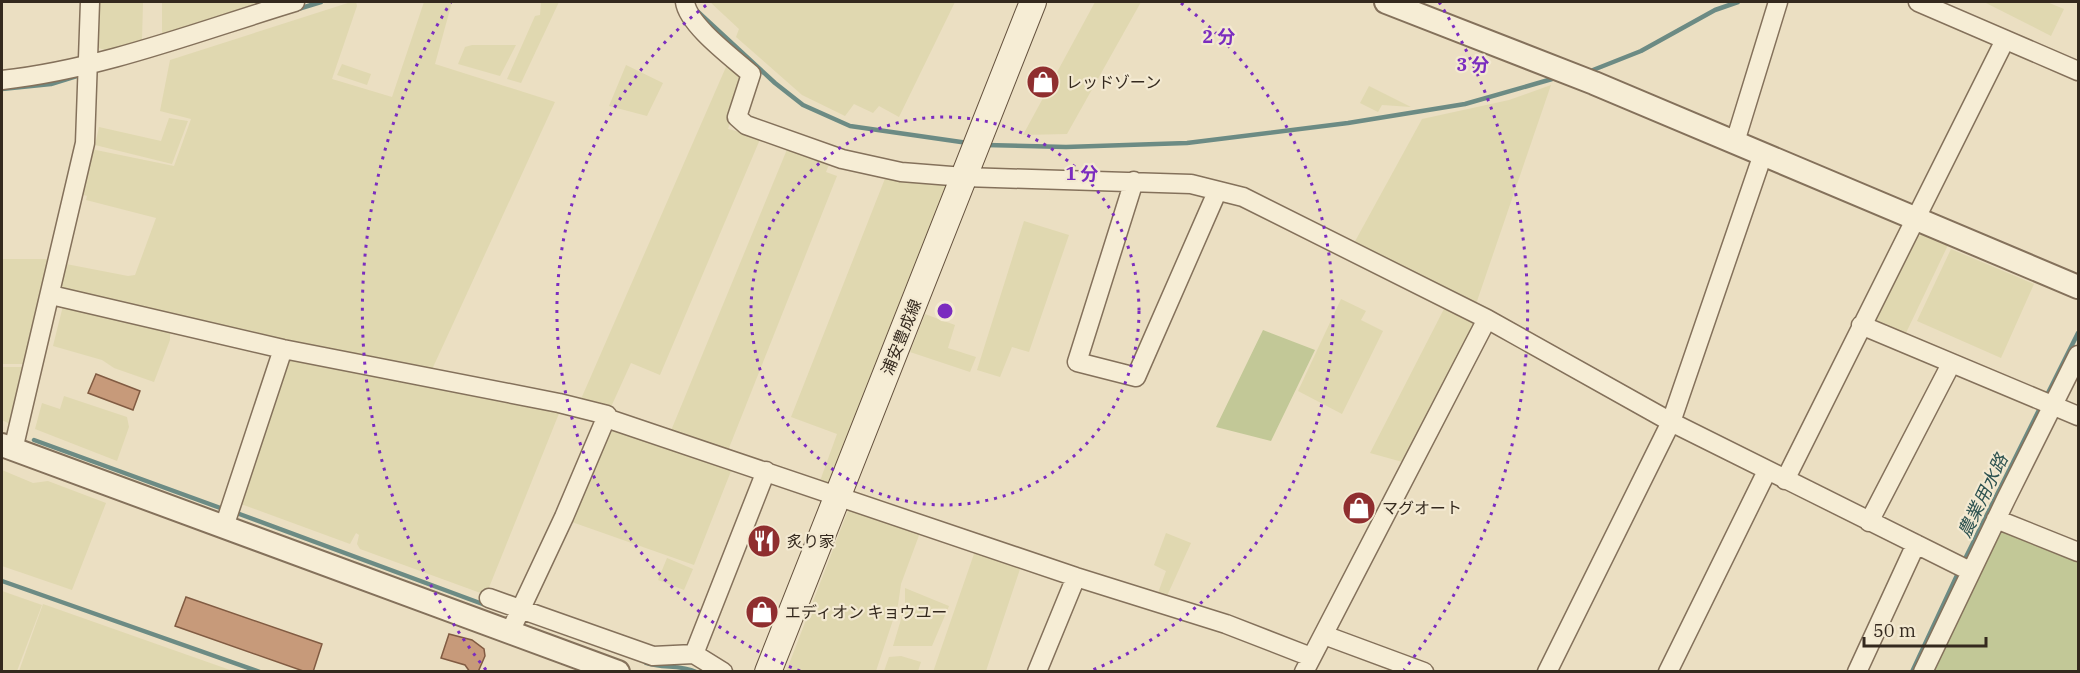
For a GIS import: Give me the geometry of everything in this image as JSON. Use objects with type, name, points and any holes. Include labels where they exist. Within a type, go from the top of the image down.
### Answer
[{"type":"main road","name":"浦安豊成線","points":[[768,672],[1033,2]]},
{"type":"street","points":[[90,2],[85,143],[51,295],[7,447],[227,516],[510,632],[618,672]]},
{"type":"street","points":[[2,80],[88,71],[295,2]]},
{"type":"street","points":[[685,2],[706,33],[751,74],[737,117],[746,125],[874,168],[964,177],[1191,184],[1242,197],[1487,319],[1671,422],[1964,568]]},
{"type":"street","points":[[1386,2],[1594,83],[2079,287]]},
{"type":"street","points":[[1735,142],[1778,2]]},
{"type":"street","points":[[1918,2],[2079,70]]},
{"type":"street","points":[[1785,480],[2005,40]]},
{"type":"street","points":[[1547,672],[1671,422],[1763,154]]},
{"type":"street","points":[[1134,181],[1077,362],[1136,377],[1217,192]]},
{"type":"street","points":[[51,295],[283,349],[431,380],[559,403],[607,415],[606,418],[1076,577],[1226,624],[1307,664],[1487,319]]},
{"type":"street","points":[[1861,325],[2079,416]]},
{"type":"street","points":[[227,516],[283,349]]},
{"type":"street","points":[[1923,672],[1964,568],[1996,519],[2047,403],[2079,356]]},
{"type":"street","points":[[1869,522],[1951,364]]},
{"type":"street","points":[[510,632],[606,418]]},
{"type":"street","points":[[694,654],[766,471]]},
{"type":"street","points":[[1668,672],[1767,471]]},
{"type":"street","points":[[1996,519],[2079,552]]},
{"type":"street","points":[[1857,672],[1916,544]]},
{"type":"street","points":[[1037,672],[1076,577]]},
{"type":"street","points":[[489,598],[653,656],[694,654],[723,672]]},
{"type":"street","points":[[1324,635],[1424,672]]},
{"type":"shaded area","points":[[97,2],[143,2],[142,41],[107,51],[99,48],[96,45]]},
{"type":"shaded area","points":[[162,2],[265,2],[162,34]]},
{"type":"shaded area","points":[[356,2],[357,6],[332,79],[392,97],[424,2],[452,2],[435,64],[555,102],[429,376],[58,294],[66,264],[128,276],[135,275],[156,218],[86,200],[87,196],[81,194],[91,149],[174,166],[191,119],[160,111],[170,60]]},
{"type":"shaded area","points":[[541,2],[559,2],[521,83],[507,79],[535,16],[540,15]]},
{"type":"shaded area","points":[[710,2],[955,2],[899,117],[879,106],[873,113],[854,104],[845,116],[802,95],[736,37],[739,29]]},
{"type":"shaded area","points":[[1095,2],[1141,2],[1067,134],[1023,135]]},
{"type":"shaded area","points":[[1984,2],[2047,2],[2064,9],[2051,36]]},
{"type":"shaded area","points":[[516,45],[500,76],[458,64],[465,47]]},
{"type":"shaded area","points":[[729,60],[743,75],[743,84],[728,129],[761,137],[660,375],[631,363],[611,407],[581,399]]},
{"type":"shaded area","points":[[342,64],[371,74],[367,85],[337,75]]},
{"type":"shaded area","points":[[626,65],[663,83],[647,116],[609,106]]},
{"type":"shaded area","points":[[1551,85],[1475,307],[1353,245],[1422,119],[1509,100]]},
{"type":"shaded area","points":[[1369,86],[1411,107],[1382,105],[1378,112],[1360,103]]},
{"type":"shaded area","points":[[169,118],[188,121],[172,164],[95,145],[99,127],[161,141]]},
{"type":"shaded area","points":[[788,147],[830,162],[826,172],[837,176],[727,453],[670,433]]},
{"type":"shaded area","points":[[886,176],[947,182],[826,488],[820,481],[837,434],[791,417]]},
{"type":"shaded area","points":[[1024,221],[1069,235],[1029,352],[1012,347],[1000,377],[977,370]]},
{"type":"shaded area","points":[[1924,234],[1949,243],[1905,335],[1878,324],[1876,314],[1916,237]]},
{"type":"shaded area","points":[[1951,249],[2034,284],[2001,358],[1917,321]]},
{"type":"shaded area","points":[[2,259],[53,259],[26,364],[2,364]]},
{"type":"shaded area","points":[[1341,299],[1366,311],[1361,320],[1383,331],[1342,414],[1298,391]]},
{"type":"shaded area","points":[[1446,305],[1476,320],[1476,329],[1406,463],[1370,453]]},
{"type":"shaded area","points":[[63,306],[170,330],[170,340],[154,382],[114,368],[102,360],[53,346]]},
{"type":"shaded area","points":[[925,314],[955,325],[948,348],[976,357],[970,372],[910,352]]},
{"type":"shaded area","points":[[288,353],[560,411],[486,595],[360,549],[357,544],[359,535],[356,533],[350,544],[238,503]]},
{"type":"shaded area","points":[[2,367],[27,367],[12,425],[2,420]]},
{"type":"shaded area","points":[[64,396],[127,417],[129,427],[117,461],[35,429],[42,403],[60,409]]},
{"type":"shaded area","points":[[611,425],[733,466],[694,565],[569,521]]},
{"type":"shaded area","points":[[2,470],[33,483],[48,481],[106,503],[72,590],[2,566]]},
{"type":"shaded area","points":[[850,505],[921,530],[901,584],[898,605],[876,671],[786,672]]},
{"type":"shaded area","points":[[1166,533],[1191,543],[1167,596],[1158,593],[1166,571],[1154,565]]},
{"type":"shaded area","points":[[975,551],[1021,566],[986,671],[933,672]]},
{"type":"shaded area","points":[[667,558],[693,569],[684,590],[658,580]]},
{"type":"shaded area","points":[[905,588],[949,606],[932,646],[893,646],[905,606]]},
{"type":"shaded area","points":[[2,591],[42,605],[17,671],[2,671]]},
{"type":"shaded area","points":[[43,604],[233,671],[19,671]]},
{"type":"shaded area","points":[[901,656],[921,662],[918,671],[884,671],[889,657]]},
{"type":"green space","points":[[1263,330],[1315,350],[1271,441],[1216,427]]},
{"type":"green space","points":[[2002,530],[2078,560],[2078,671],[1931,672],[1997,534]]},
{"type":"building","points":[[96,374],[140,391],[133,410],[88,393]]},
{"type":"building","points":[[186,597],[322,644],[313,672],[306,672],[175,626]]},
{"type":"building","points":[[449,634],[472,640],[484,649],[485,656],[478,672],[470,672],[465,665],[441,658]]},
{"type":"waterway","points":[[298,9],[321,2]]},
{"type":"waterway","points":[[1593,70],[1641,51],[1715,10],[1738,2]]},
{"type":"waterway","points":[[697,11],[775,83],[803,105],[850,126],[968,143]]},
{"type":"waterway","points":[[2,89],[51,84],[80,75]]},
{"type":"waterway","points":[[986,145],[1066,147],[1187,143],[1348,123],[1465,104],[1552,79]]},
{"type":"waterway","name":"農業用水路","points":[[2046,397],[2078,333]]},
{"type":"waterway","name":"農業用水路","points":[[1963,563],[2042,404]]},
{"type":"waterway","points":[[34,440],[226,510]]},
{"type":"waterway","points":[[234,512],[488,606]]},
{"type":"waterway","name":"農業用水路","points":[[1912,672],[1959,571]]},
{"type":"waterway","points":[[2,581],[260,672]]},
{"type":"waterway","points":[[646,663],[684,668],[696,672]]},
{"type":"place","name":"レッドゾーン","points":[[1043,82]]},
{"type":"place","name":"マグオート","points":[[1359,508]]},
{"type":"place","name":"炙り家","points":[[764,541]]},
{"type":"place","name":"エディオン キョウユー","points":[[762,612]]}]
